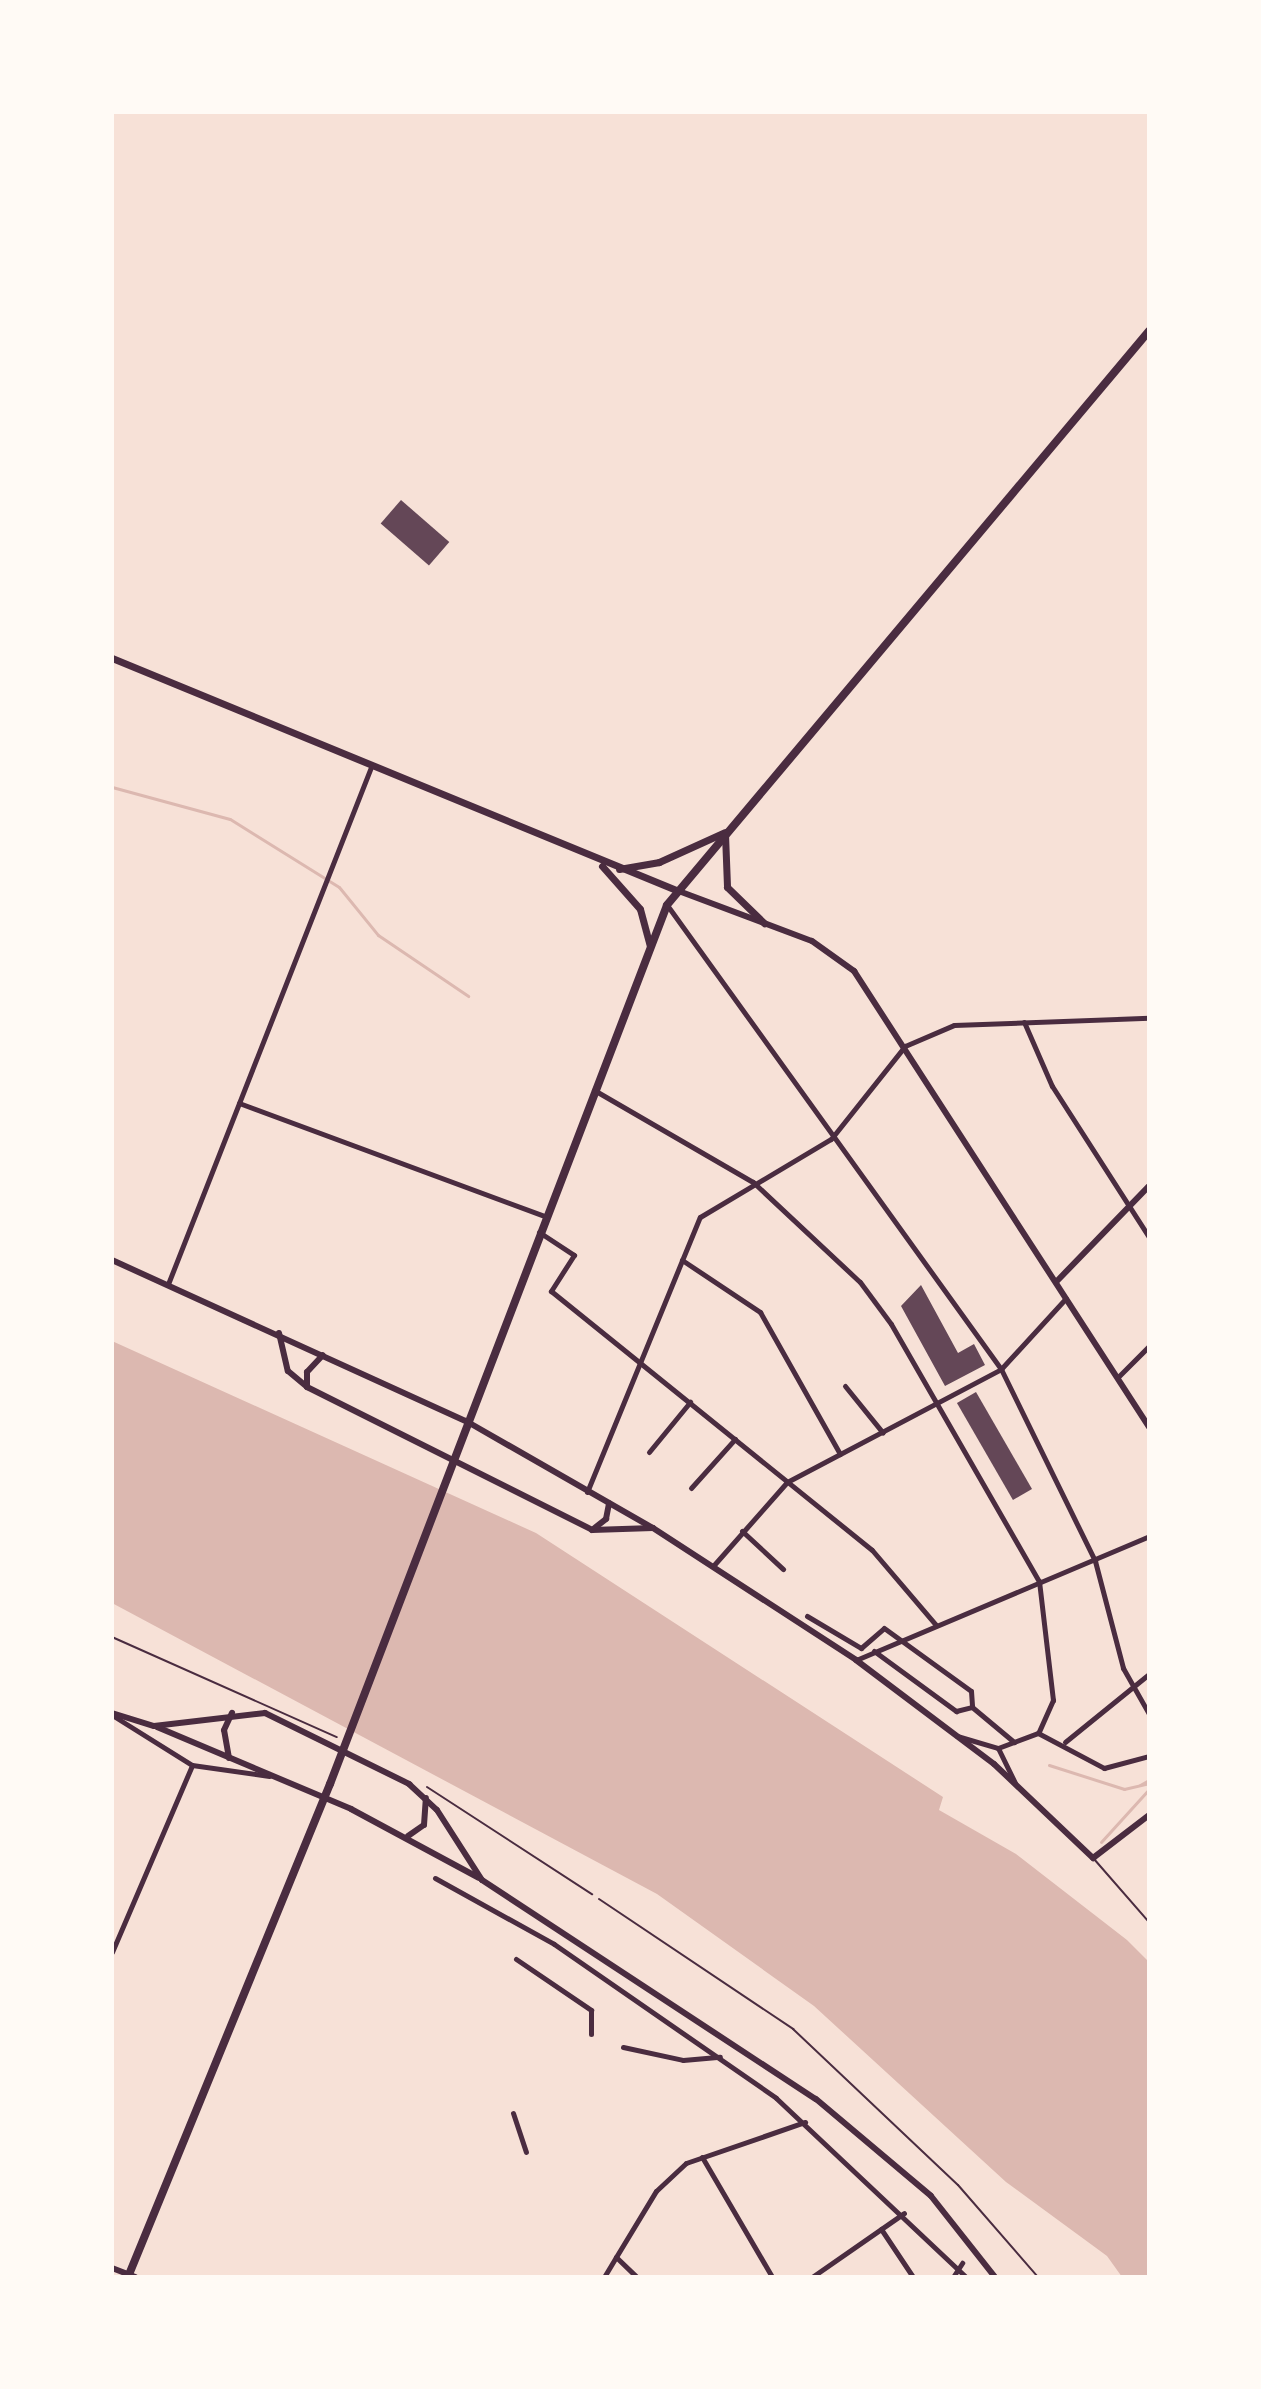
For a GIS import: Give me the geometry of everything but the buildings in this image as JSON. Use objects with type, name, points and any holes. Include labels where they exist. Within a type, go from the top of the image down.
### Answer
[{"type":"main road","points":[[130,2276],[330,1784],[458,1441],[667,905],[725,832],[1145,343],[1149,331]]},
{"type":"main road","points":[[112,658],[600,864],[676,890]]},
{"type":"main road","points":[[615,869],[659,862],[725,832]]},
{"type":"main road","points":[[725,832],[727,887],[764,923]]},
{"type":"main road","points":[[600,864],[640,909],[650,947]]},
{"type":"street","points":[[168,1284],[371,767]]},
{"type":"street","points":[[676,890],[812,941],[854,971],[1149,1427]]},
{"type":"street","points":[[667,905],[831,1139],[1001,1369],[1095,1561],[1132,1689],[1149,1714]]},
{"type":"street","points":[[587,1492],[700,1217],[753,1182],[831,1139],[905,1046],[954,1025],[1149,1018]]},
{"type":"street","points":[[1024,1022],[1052,1086],[1149,1237]]},
{"type":"street","points":[[594,1089],[753,1182],[860,1282],[938,1405],[1039,1581],[1053,1700],[1038,1733]]},
{"type":"street","points":[[239,1103],[545,1216]]},
{"type":"street","points":[[1057,1281],[1149,1186]]},
{"type":"street","points":[[539,1232],[574,1255],[551,1291],[872,1550],[936,1625]]},
{"type":"street","points":[[112,1260],[279,1333],[466,1421],[653,1528],[856,1660],[1017,1786],[1093,1858],[1149,1815]]},
{"type":"street","points":[[682,1260],[760,1312],[840,1454]]},
{"type":"street","points":[[713,1566],[787,1482],[938,1405],[1001,1369],[1067,1297]]},
{"type":"street","points":[[279,1333],[288,1371],[307,1387],[592,1530],[653,1528]]},
{"type":"street","points":[[1118,1377],[1149,1346]]},
{"type":"street","points":[[307,1387],[307,1372],[323,1355]]},
{"type":"street","points":[[845,1386],[883,1433]]},
{"type":"street","points":[[649,1452],[690,1402]]},
{"type":"street","points":[[691,1488],[735,1439]]},
{"type":"street","points":[[592,1530],[606,1519],[609,1503]]},
{"type":"street","points":[[742,1531],[783,1569]]},
{"type":"street","points":[[856,1660],[1149,1536]]},
{"type":"street","points":[[807,1616],[861,1648],[877,1628],[900,1640],[971,1691],[972,1707],[1014,1742]]},
{"type":"street","points":[[874,1651],[956,1711],[972,1707]]},
{"type":"street","points":[[1065,1742],[1149,1674]]},
{"type":"street","points":[[229,1758],[224,1730],[232,1713]]},
{"type":"street","points":[[154,1726],[232,1713],[281,1718],[426,1798],[482,1880]]},
{"type":"street","points":[[112,1714],[154,1726],[408,1836],[482,1880],[816,2099],[931,2196],[995,2277]]},
{"type":"street","points":[[112,1714],[192,1765],[270,1776]]},
{"type":"street","points":[[956,1736],[998,1748],[1038,1733],[1065,1742],[1104,1768],[1149,1756]]},
{"type":"street","points":[[998,1748],[1017,1786]]},
{"type":"street","points":[[112,1952],[192,1765]]},
{"type":"street","points":[[408,1836],[424,1825],[426,1798]]},
{"type":"street","points":[[435,1878],[554,1944],[721,2057],[805,2122],[904,2213],[966,2277]]},
{"type":"street","points":[[516,1959],[591,2010],[591,2034]]},
{"type":"street","points":[[623,2047],[683,2060],[721,2057]]},
{"type":"street","points":[[513,2113],[526,2152]]},
{"type":"street","points":[[604,2277],[656,2191],[702,2157],[805,2122]]},
{"type":"street","points":[[702,2157],[772,2277]]},
{"type":"street","points":[[814,2276],[904,2213]]},
{"type":"street","points":[[881,2229],[913,2277]]},
{"type":"street","points":[[616,2257],[637,2277]]},
{"type":"street","points":[[953,2277],[962,2263]]},
{"type":"street","points":[[112,2268],[130,2276]]},
{"type":"lane","points":[[1093,1858],[1149,1922]]},
{"type":"lane","points":[[599,1899],[793,2029],[958,2185],[1038,2277]]},
{"type":"shaded area","points":[[112,1341],[536,1533],[943,1797],[939,1810],[1016,1854],[1127,1940],[1149,1962],[1149,2277],[1122,2277],[1107,2256],[1006,2182],[814,2006],[657,1894],[112,1603]]},
{"type":"waterway","points":[[112,787],[230,819],[339,887],[378,935],[468,996]]},
{"type":"waterway","points":[[1049,1765],[1124,1789],[1149,1783]]},
{"type":"waterway","points":[[1140,1785],[1149,1780]]},
{"type":"waterway","points":[[1101,1842],[1149,1789]]}]
